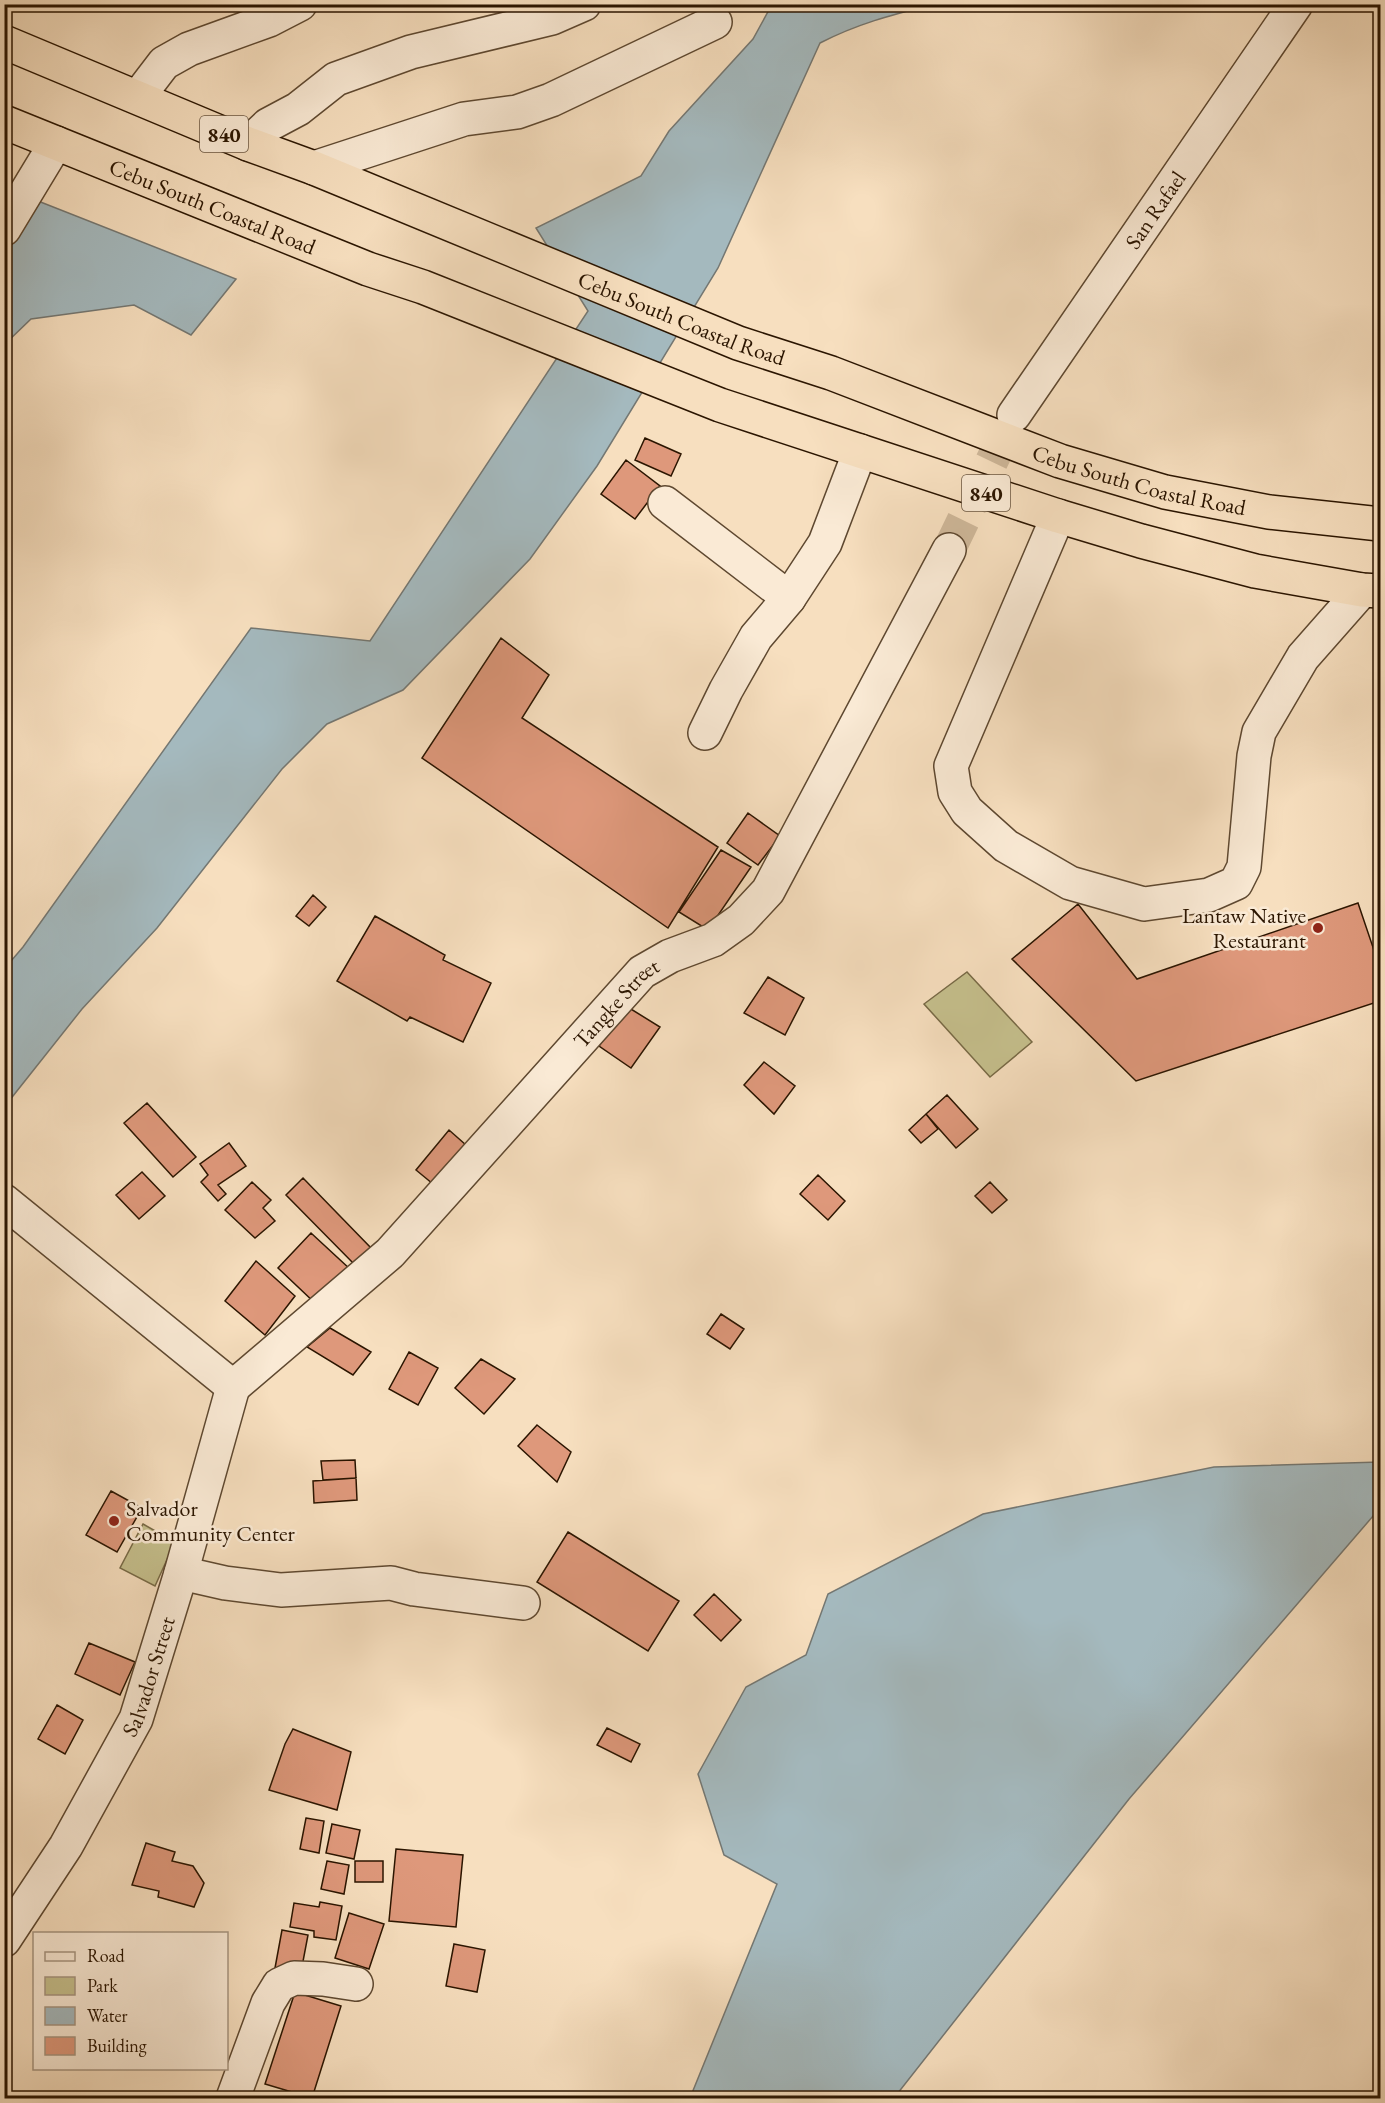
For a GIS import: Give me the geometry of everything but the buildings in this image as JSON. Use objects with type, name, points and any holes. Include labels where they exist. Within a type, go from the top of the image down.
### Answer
[{"type":"highway","name":"Cebu South Coastal Road","points":[[4,42],[738,343],[831,374],[1060,461],[1165,492],[1269,512],[1380,524]]},
{"type":"highway","name":"Cebu South Coastal Road","points":[[4,122],[368,269],[423,287],[720,405],[1141,542],[1255,571],[1371,590]]},
{"type":"street","points":[[138,97],[164,63],[189,49],[269,20],[300,4]]},
{"type":"street","points":[[248,144],[268,125],[298,109],[336,79],[411,52],[552,18],[584,4]]},
{"type":"street","name":"San Rafael","points":[[1014,415],[1296,4]]},
{"type":"street","points":[[314,168],[464,119],[518,112],[551,100],[715,22]]},
{"type":"street","points":[[4,229],[56,143]]},
{"type":"street","points":[[705,733],[756,637],[789,598],[825,543],[860,451]]},
{"type":"street","points":[[665,503],[789,598]]},
{"type":"street","points":[[1058,516],[951,766],[955,792],[967,811],[1006,846],[1070,883],[1144,904],[1209,895],[1236,883],[1244,867],[1254,756],[1259,732],[1303,657],[1371,590]]},
{"type":"street","name":"Tangke Street","points":[[233,1387],[390,1253],[642,972],[670,956],[713,940],[741,920],[768,891],[940,564]]},
{"type":"street","points":[[4,1201],[233,1387]]},
{"type":"street","name":"Salvador Street","points":[[4,1940],[66,1846],[136,1719],[181,1573],[233,1387]]},
{"type":"street","points":[[181,1573],[225,1583],[281,1590],[391,1583],[414,1589],[523,1603]]},
{"type":"street","points":[[233,2098],[268,2003],[279,1984],[294,1978],[323,1978],[356,1984]]},
{"type":"green space","points":[[967,972],[1032,1042],[990,1077],[924,1004]]},
{"type":"green space","points":[[143,1524],[175,1542],[155,1586],[120,1568]]},
{"type":"water","points":[[781,4],[931,5],[847,30],[820,43],[718,268],[597,466],[530,559],[403,690],[327,724],[282,769],[157,928],[82,1009],[5,1106],[5,968],[23,947],[251,628],[370,641],[588,311],[536,228],[641,176],[669,131],[753,39],[770,8]]},
{"type":"water","points":[[5,188],[236,279],[191,335],[134,305],[31,319],[5,344]]},
{"type":"water","points":[[1380,1462],[1380,1508],[1129,1799],[894,2098],[690,2098],[777,1884],[724,1855],[698,1774],[746,1687],[806,1655],[828,1594],[983,1514],[1214,1467]]},
{"type":"tunnel","points":[[949,550],[1014,415]]},
{"type":"place","name":"Lantaw Native Restaurant","points":[[1318,928]]},
{"type":"place","name":"Salvador Community Center","points":[[114,1521]]}]
